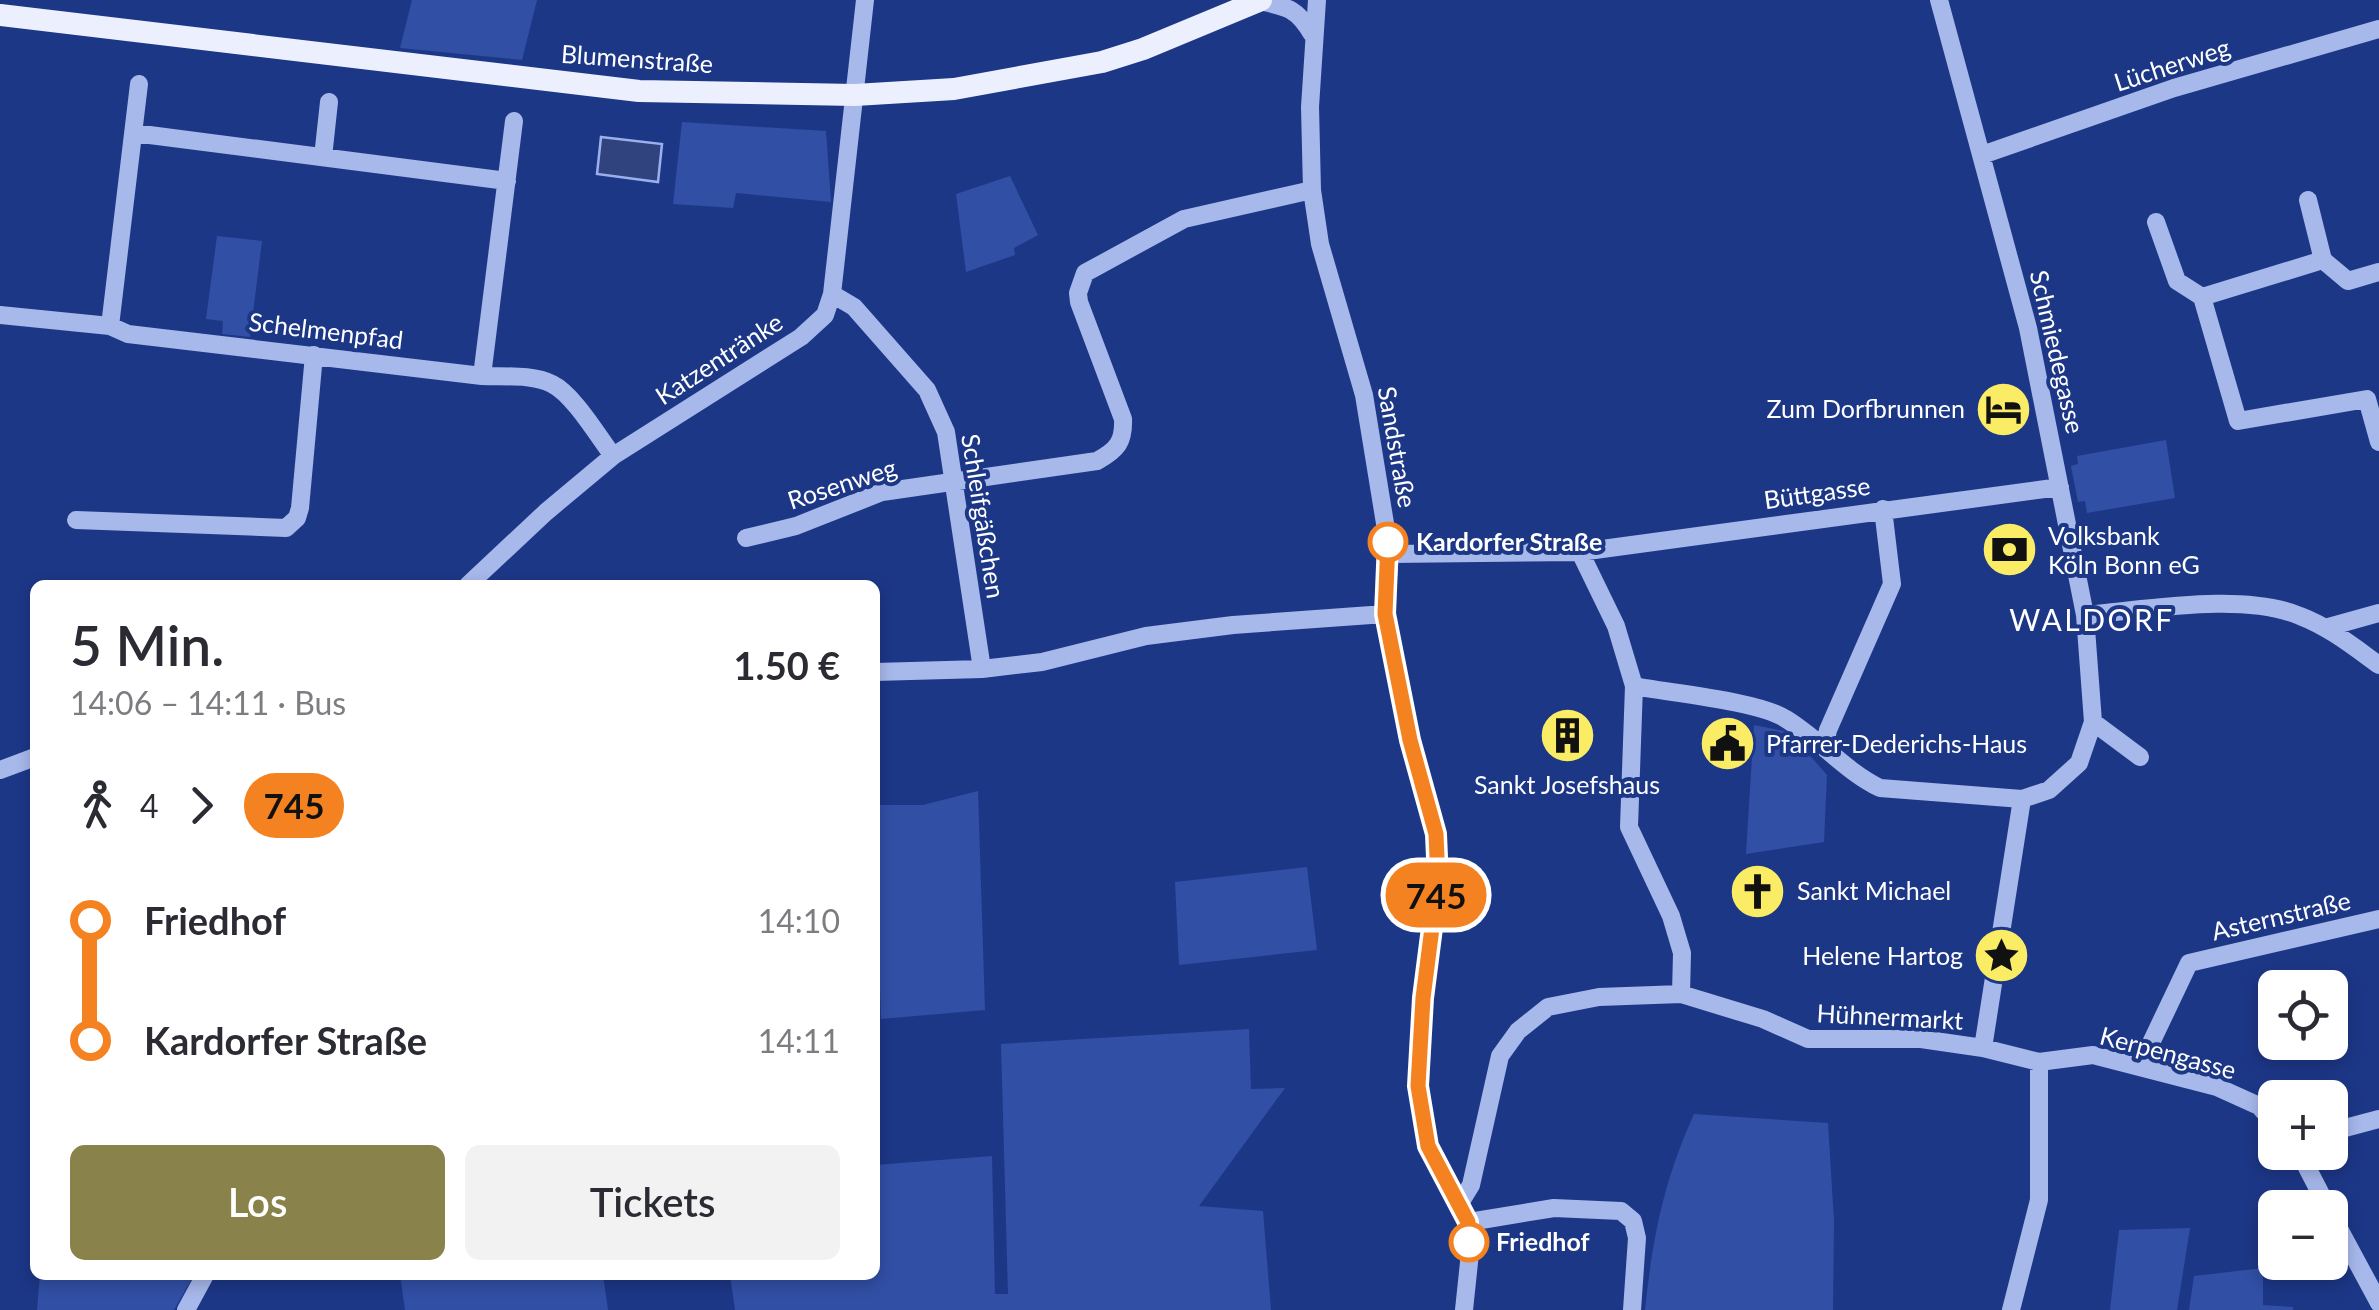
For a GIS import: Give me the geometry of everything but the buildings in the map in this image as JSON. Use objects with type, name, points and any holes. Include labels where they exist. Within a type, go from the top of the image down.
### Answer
[{"type":"main road","name":"Blumenstraße","points":[[0,15],[639,91],[856,95],[954,89],[1102,62],[1260,0]]},
{"type":"street","name":"Katzentränke","points":[[473,580],[614,456],[800,336],[825,315],[832,294],[865,0]]},
{"type":"street","name":"Blumenstraße","points":[[1260,0],[1287,7],[1302,16],[1312,35]]},
{"type":"street","name":"Sandstraße","points":[[1317,0],[1312,35],[1312,190],[1320,244],[1364,395],[1390,554],[1385,614],[1410,740],[1436,834],[1438,881],[1423,998],[1418,1086],[1428,1146],[1468,1222],[1470,1253],[1464,1310]]},
{"type":"street","name":"Schmiedegasse","points":[[1939,0],[2028,328],[2084,616],[2093,722],[2079,763],[2049,790],[2022,799]]},
{"type":"street","name":"Lücherweg","points":[[1982,155],[2174,88],[2379,29]]},
{"type":"street","points":[[110,326],[140,84]]},
{"type":"street","points":[[323,157],[329,102]]},
{"type":"street","points":[[482,376],[514,121]]},
{"type":"street","points":[[134,132],[507,180]]},
{"type":"street","name":"Rosenweg","points":[[746,538],[796,526],[882,492],[1097,461],[1120,446],[1124,434],[1123,419],[1079,302],[1080,284],[1094,266],[1184,219],[1312,190]]},
{"type":"street","points":[[2308,200],[2323,260],[2348,281],[2379,272]]},
{"type":"street","points":[[2156,222],[2177,281],[2202,297],[2238,421],[2367,399],[2379,442]]},
{"type":"street","points":[[2202,297],[2323,260]]},
{"type":"street","name":"Schleifgäßchen","points":[[832,294],[854,307],[927,390],[946,432],[982,669]]},
{"type":"street","name":"Schelmenpfad","points":[[0,315],[110,326],[128,334],[536,379],[554,384],[567,396],[614,456]]},
{"type":"street","points":[[76,520],[286,528],[292,524],[300,508],[314,354]]},
{"type":"street","name":"Büttgasse","points":[[1390,554],[1580,552],[2060,487]]},
{"type":"street","points":[[1824,748],[1828,730],[1892,584],[1882,509]]},
{"type":"street","points":[[1580,552],[1616,626],[1634,686],[1629,827],[1671,916],[1682,954],[1681,994]]},
{"type":"street","points":[[2084,616],[2252,604],[2297,614],[2379,665]]},
{"type":"street","points":[[2325,628],[2379,613]]},
{"type":"street","points":[[880,672],[982,669],[1042,662],[1146,636],[1232,625],[1385,614]]},
{"type":"street","points":[[1634,686],[1760,708],[1784,717],[1860,778],[1880,788],[2022,799],[1983,1048]]},
{"type":"street","points":[[2093,722],[2140,758]]},
{"type":"street","points":[[0,770],[30,759]]},
{"type":"street","name":"Asternstraße","points":[[2140,1066],[2189,963],[2379,920]]},
{"type":"street","name":"Hühnermarkt","points":[[1460,1204],[1471,1185],[1500,1056],[1518,1031],[1548,1006],[1599,997],[1681,994],[1763,1019],[1808,1039],[1921,1039],[2040,1062]]},
{"type":"street","name":"Kerpengasse","points":[[2040,1062],[2093,1056],[2217,1086],[2258,1106]]},
{"type":"street","points":[[2011,1310],[2039,1200],[2040,1062]]},
{"type":"street","points":[[2348,1127],[2379,1119]]},
{"type":"street","points":[[1468,1222],[1554,1208],[1621,1211],[1632,1221],[1637,1238],[1632,1310]]},
{"type":"street","points":[[2348,1246],[2379,1304]]},
{"type":"street","points":[[186,1310],[202,1280]]},
{"type":"shaded area","points":[[412,0],[537,0],[522,60],[400,48]]},
{"type":"shaded area","points":[[682,122],[826,131],[831,202],[736,193],[733,208],[673,204]]},
{"type":"shaded area","points":[[601,137],[662,144],[658,182],[597,174]]},
{"type":"shaded area","points":[[1010,176],[1038,235],[1014,248],[1015,255],[966,272],[956,194]]},
{"type":"shaded area","points":[[217,236],[262,241],[250,337],[222,334],[223,321],[206,319]]},
{"type":"shaded area","points":[[2166,440],[2175,498],[2087,513],[2085,501],[2078,502],[2071,466],[2078,464],[2077,456]]},
{"type":"shaded area","points":[[1754,725],[1789,732],[1827,775],[1824,842],[1746,854]]},
{"type":"shaded area","points":[[978,791],[985,1010],[881,1019],[880,805],[923,805]]},
{"type":"shaded area","points":[[1307,867],[1317,950],[1179,965],[1175,882]]},
{"type":"shaded area","points":[[1249,1029],[1251,1089],[1285,1088],[1199,1206],[1263,1211],[1271,1310],[735,1310],[731,1280],[880,1280],[880,1165],[992,1156],[995,1294],[1008,1294],[1001,1044]]},
{"type":"shaded area","points":[[1694,1114],[1828,1123],[1834,1221],[1833,1310],[1645,1310],[1661,1210]]},
{"type":"shaded area","points":[[2190,1228],[2177,1310],[2110,1310],[2119,1230]]},
{"type":"shaded area","points":[[2258,1269],[2258,1280],[2263,1280],[2263,1305],[2293,1310],[2189,1310],[2194,1276]]},
{"type":"shaded area","points":[[40,1280],[191,1280],[174,1310],[37,1310]]},
{"type":"shaded area","points":[[401,1280],[604,1280],[608,1310],[405,1310]]},
{"type":"bus line","name":"745","points":[[1388,542],[1385,614],[1410,740],[1436,834],[1438,881],[1423,998],[1418,1086],[1428,1146],[1468,1222],[1469,1242]]},
{"type":"place","name":"Zum Dorfbrunnen","points":[[2004,409]]},
{"type":"place","name":"Kardorfer Straße","points":[[1388,542]]},
{"type":"place","name":"Volksbank Köln Bonn eG","points":[[2009,550]]},
{"type":"place","name":"Sankt Josefshaus","points":[[1567,736]]},
{"type":"place","name":"Pfarrer-Dederichs-Haus","points":[[1727,744]]},
{"type":"place","name":"Sankt Michael","points":[[1758,891]]},
{"type":"place","name":"Helene Hartog","points":[[2002,956]]},
{"type":"place","name":"Friedhof","points":[[1469,1242]]},
{"type":"district","name":"WALDORF","points":[[2092,621]]}]
